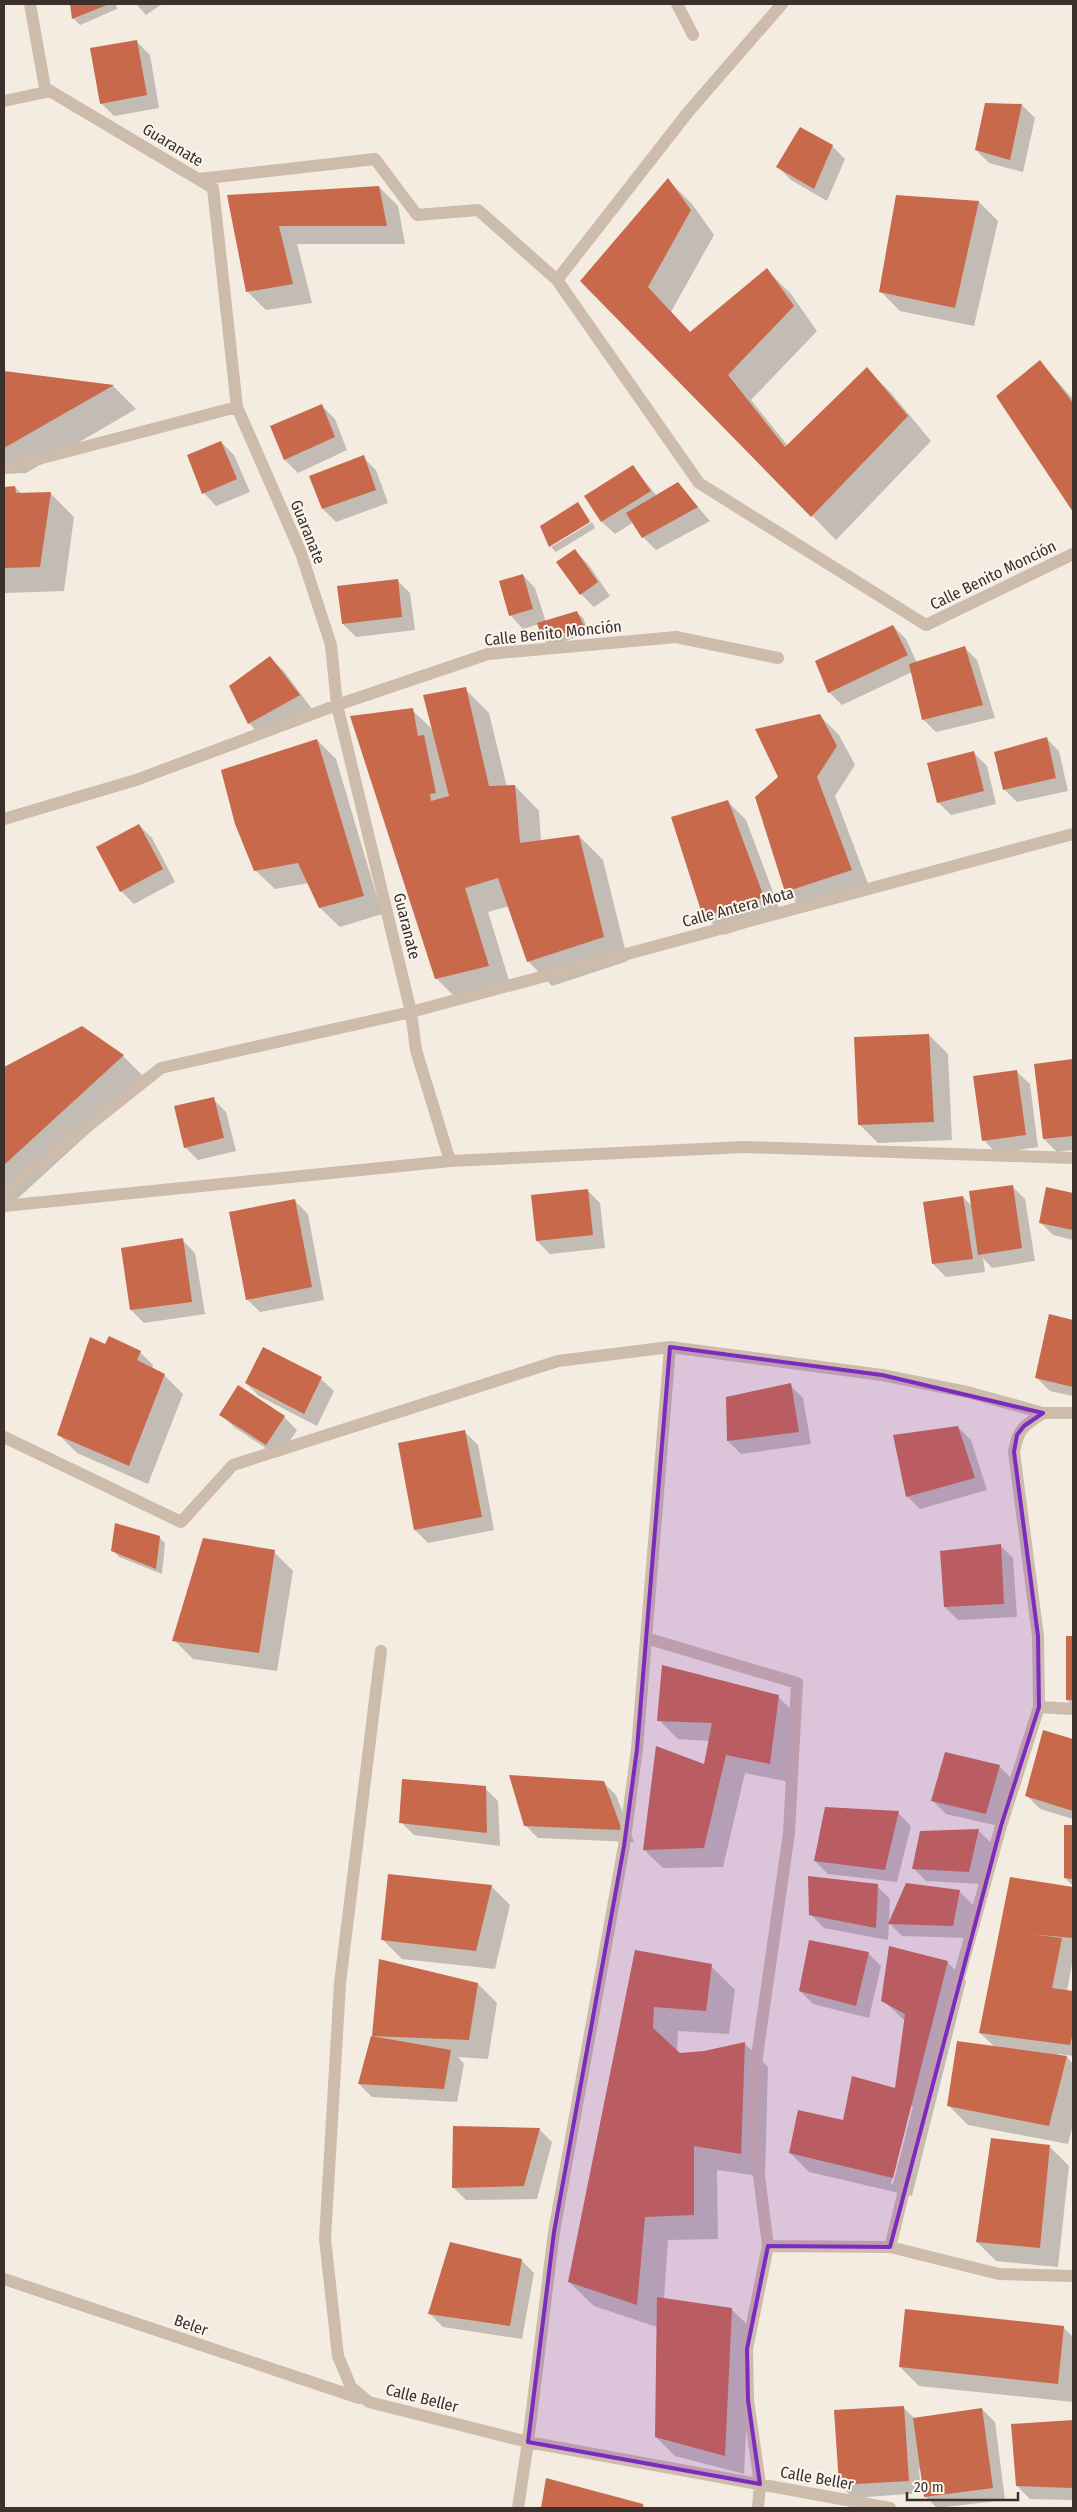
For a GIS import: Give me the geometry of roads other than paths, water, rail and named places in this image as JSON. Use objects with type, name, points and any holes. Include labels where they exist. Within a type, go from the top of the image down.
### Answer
[{"type":"street","points":[[30,4],[45,88],[51,91]]},
{"type":"street","points":[[677,4],[693,35]]},
{"type":"street","points":[[199,179],[375,159],[417,215],[478,210],[557,280],[689,110],[782,4]]},
{"type":"street","points":[[4,101],[51,91]]},
{"type":"street","name":"Guaranate","points":[[51,91],[213,188],[237,407],[301,553],[332,646],[337,705],[411,1012],[416,1050],[450,1161]]},
{"type":"street","name":"Calle Benito Monción","points":[[557,280],[699,483],[926,625],[1073,554]]},
{"type":"street","points":[[4,468],[237,407]]},
{"type":"street","name":"Calle Benito Monción","points":[[4,819],[136,780],[337,705],[488,654],[676,637],[778,658]]},
{"type":"street","name":"Calle Antera Mota","points":[[4,1192],[161,1068],[411,1012],[1073,834]]},
{"type":"street","points":[[4,1206],[450,1161],[744,1147],[1073,1158]]},
{"type":"street","points":[[518,2508],[554,2232],[624,1846],[637,1749],[670,1347]]},
{"type":"street","points":[[4,1437],[182,1522],[233,1465],[558,1360],[670,1347],[882,1375],[967,1392],[1043,1413],[1073,1413]]},
{"type":"street","points":[[890,2248],[967,1948],[1001,1826],[1039,1707],[1038,1636],[1014,1452],[1017,1435],[1024,1426],[1043,1413]]},
{"type":"street","points":[[646,1638],[797,1683],[789,1833],[756,2072],[753,2129],[768,2246],[747,2349],[748,2400],[760,2484],[758,2508]]},
{"type":"street","name":"Calle Beller","points":[[381,1651],[340,1983],[325,2239],[338,2356],[351,2387],[369,2402],[528,2442],[890,2508]]},
{"type":"street","points":[[1039,1707],[1073,1709]]},
{"type":"street","points":[[768,2246],[890,2248],[998,2274],[1073,2276]]},
{"type":"street","name":"Beler","points":[[4,2279],[369,2402]]}]
